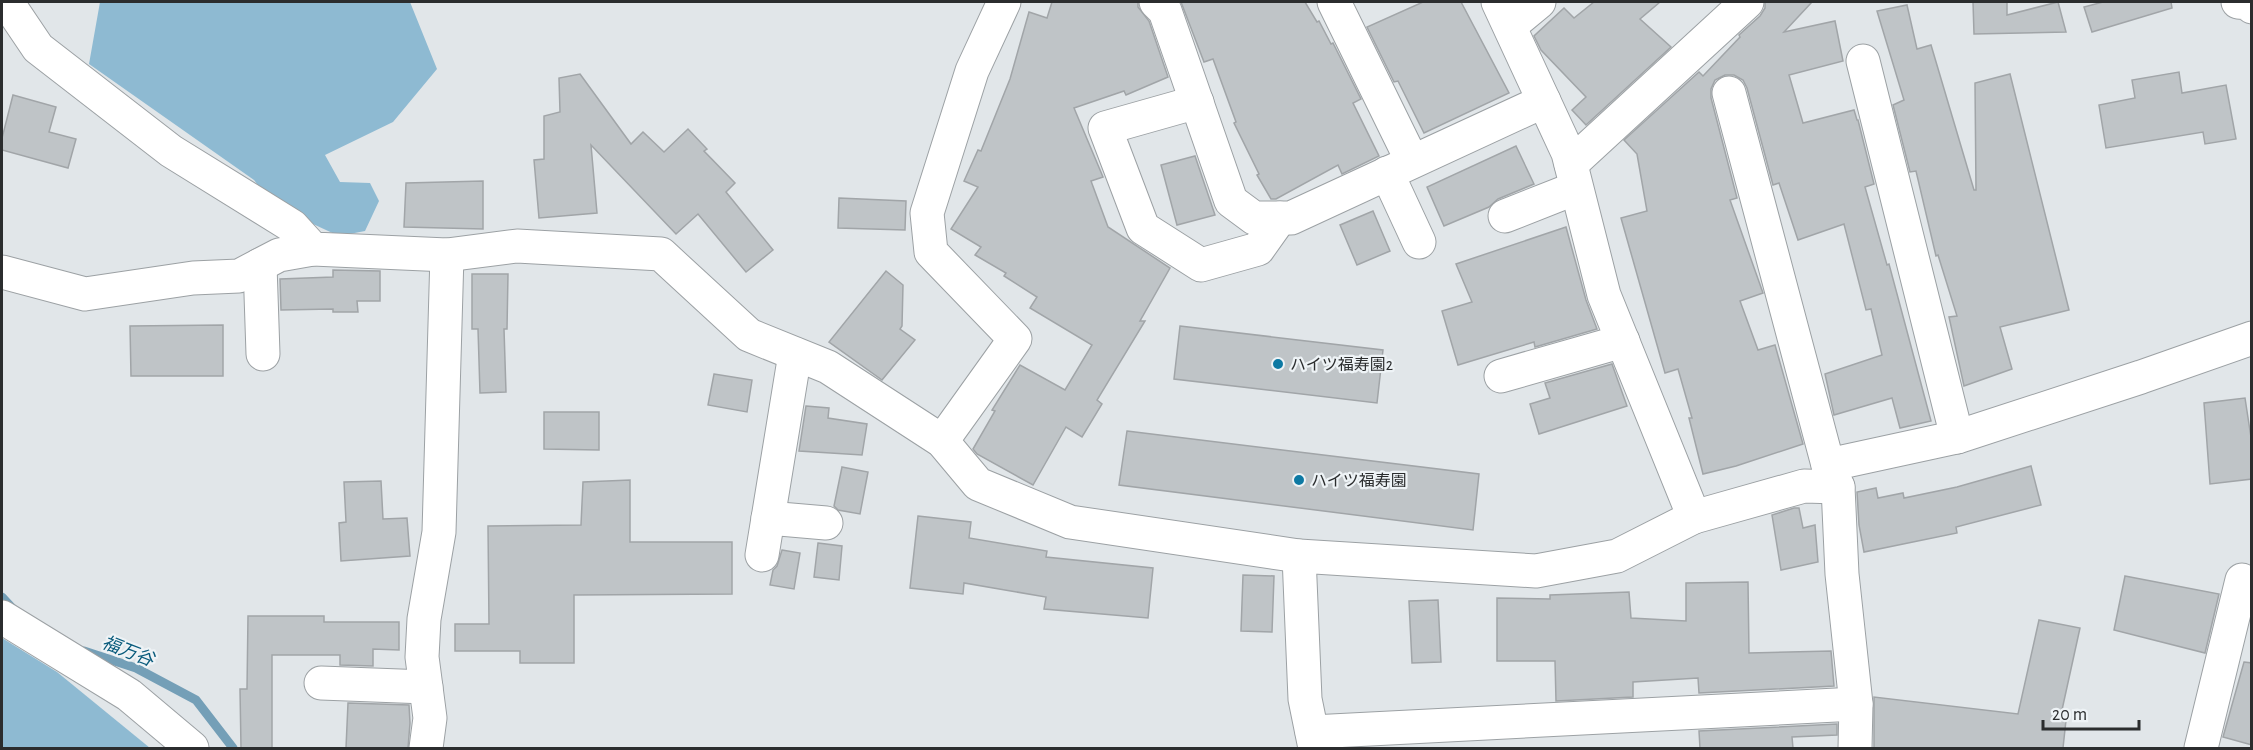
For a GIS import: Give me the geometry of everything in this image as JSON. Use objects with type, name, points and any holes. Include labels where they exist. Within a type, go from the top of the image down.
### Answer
[{"type":"street","points":[[7,2],[38,48],[171,151],[292,226],[313,249]]},
{"type":"street","points":[[942,441],[1015,339],[931,252],[927,213],[972,71],[1004,2]]},
{"type":"street","points":[[1334,2],[1400,167],[1419,242]]},
{"type":"street","points":[[1539,2],[1504,14],[1568,153],[1604,295],[1694,517]]},
{"type":"street","points":[[1505,216],[1574,176],[1747,2]]},
{"type":"street","points":[[2238,2],[2248,3],[2252,7]]},
{"type":"street","points":[[1161,6],[1231,201],[1254,218],[1291,218],[1544,101]]},
{"type":"street","points":[[1863,61],[1957,436]]},
{"type":"street","points":[[1729,93],[1833,476],[1856,704],[1855,748]]},
{"type":"street","points":[[1197,102],[1105,128],[1143,228],[1201,265],[1258,249],[1280,218]]},
{"type":"street","points":[[2,272],[85,294],[193,278],[239,276],[279,255],[313,249],[447,255],[516,246],[661,254],[749,335],[828,367],[942,441],[978,484],[1070,522],[1299,556],[1536,571],[1617,556],[1694,517],[1804,486],[2141,377],[2252,338]]},
{"type":"street","points":[[426,748],[430,718],[422,657],[424,619],[439,532],[447,255]]},
{"type":"street","points":[[260,265],[263,354]]},
{"type":"street","points":[[1501,376],[1623,341]]},
{"type":"street","points":[[762,555],[795,354]]},
{"type":"street","points":[[768,518],[826,523]]},
{"type":"street","points":[[1299,556],[1305,699],[1313,740],[1856,704]]},
{"type":"street","points":[[2200,748],[2242,580]]},
{"type":"street","points":[[2,616],[129,694],[192,748]]},
{"type":"street","points":[[321,683],[426,687]]},
{"type":"shaded area","points":[[100,2],[410,2],[437,69],[393,122],[325,155],[340,182],[370,183],[379,201],[365,231],[339,236],[274,206],[254,180],[89,64]]},
{"type":"shaded area","points":[[2,638],[57,672],[150,748],[2,748]]},
{"type":"building","points":[[1052,2],[1138,2],[1138,7],[1149,21],[1168,77],[1126,95],[1124,91],[1074,108],[1103,177],[1091,181],[1108,227],[1170,268],[1140,321],[1145,321],[1097,400],[1102,404],[1082,437],[1066,427],[1033,485],[977,454],[973,449],[995,411],[992,410],[1020,365],[1065,390],[1092,345],[1030,308],[1037,297],[1004,276],[1006,273],[975,255],[981,247],[951,229],[978,187],[964,181],[978,150],[981,151],[1010,79],[1029,12],[1047,18]]},
{"type":"building","points":[[1181,2],[1305,2],[1317,22],[1319,21],[1331,44],[1333,43],[1361,99],[1353,103],[1379,156],[1342,174],[1338,165],[1276,199],[1271,199],[1257,175],[1259,174],[1234,123],[1236,122],[1213,59],[1204,62]]},
{"type":"building","points":[[1423,2],[1461,2],[1509,93],[1424,133],[1398,81],[1394,82],[1367,27]]},
{"type":"building","points":[[1594,2],[1660,2],[1640,19],[1671,47],[1586,125],[1572,110],[1586,97],[1541,50],[1534,36],[1564,8],[1574,18]]},
{"type":"building","points":[[1765,2],[1812,2],[1784,32],[1835,21],[1843,61],[1789,75],[1803,123],[1854,110],[1874,184],[1865,187],[1887,265],[1889,264],[1931,421],[1900,428],[1892,398],[1834,415],[1825,374],[1882,355],[1871,309],[1866,310],[1844,224],[1798,240],[1779,183],[1773,185],[1747,88],[1743,80],[1734,75],[1725,75],[1715,80],[1711,89],[1711,98],[1737,198],[1730,200],[1763,293],[1740,301],[1758,350],[1775,345],[1803,444],[1736,466],[1703,474],[1689,418],[1692,418],[1678,369],[1665,373],[1621,218],[1647,211],[1637,154],[1624,140],[1699,72],[1703,76],[1740,37],[1739,35],[1760,16],[1765,8]]},
{"type":"building","points":[[1973,2],[2007,2],[2007,15],[2058,2],[2066,32],[1974,34]]},
{"type":"building","points":[[2103,2],[2171,2],[2172,8],[2092,32],[2084,7]]},
{"type":"building","points":[[1907,5],[1917,49],[1931,45],[1974,190],[1976,190],[1975,83],[2010,74],[2069,310],[2000,327],[2012,369],[1964,386],[1949,317],[1957,316],[1938,255],[1936,256],[1916,171],[1910,172],[1893,105],[1904,100],[1877,11]]},
{"type":"building","points":[[2179,72],[2182,93],[2226,85],[2236,139],[2205,144],[2203,132],[2106,148],[2099,105],[2135,98],[2132,80]]},
{"type":"building","points":[[580,74],[631,144],[643,132],[664,152],[688,129],[707,149],[704,151],[735,183],[726,192],[773,250],[746,272],[698,214],[676,234],[591,145],[597,213],[539,218],[534,160],[544,159],[544,116],[560,112],[559,78]]},
{"type":"building","points":[[13,95],[56,107],[49,132],[76,139],[68,168],[2,150],[2,138]]},
{"type":"building","points":[[1516,146],[1534,184],[1498,199],[1489,207],[1444,226],[1427,187]]},
{"type":"building","points":[[1195,156],[1215,215],[1177,225],[1161,165]]},
{"type":"building","points":[[483,181],[483,229],[404,227],[406,183]]},
{"type":"building","points":[[839,198],[906,201],[905,230],[838,228]]},
{"type":"building","points":[[1373,211],[1390,251],[1357,265],[1340,225]]},
{"type":"building","points":[[1566,227],[1586,300],[1597,329],[1535,347],[1534,342],[1458,365],[1442,311],[1472,302],[1456,264]]},
{"type":"building","points":[[333,270],[380,271],[380,301],[357,301],[358,312],[333,312],[333,309],[281,310],[280,279],[333,277]]},
{"type":"building","points":[[886,271],[903,285],[900,329],[915,340],[882,380],[829,342]]},
{"type":"building","points":[[472,274],[508,274],[507,329],[504,329],[506,392],[480,393],[478,329],[472,329]]},
{"type":"building","points":[[223,325],[223,376],[131,376],[130,326]]},
{"type":"building","name":"ハイツ福寿園2","points":[[1180,326],[1383,350],[1377,403],[1174,379]]},
{"type":"building","points":[[1612,364],[1627,406],[1539,434],[1530,404],[1550,398],[1545,383]]},
{"type":"building","points":[[714,374],[752,380],[747,412],[708,405]]},
{"type":"building","points":[[2245,398],[2252,444],[2252,479],[2210,484],[2204,403]]},
{"type":"building","points":[[806,406],[829,408],[828,418],[867,424],[862,455],[799,451]]},
{"type":"building","points":[[544,412],[599,412],[599,450],[544,449]]},
{"type":"building","name":"ハイツ福寿園","points":[[1127,431],[1479,474],[1473,530],[1119,485]]},
{"type":"building","points":[[2031,466],[2041,505],[1956,527],[1957,533],[1864,552],[1859,525],[1857,492],[1876,488],[1878,498],[1903,493],[1904,498],[1957,487]]},
{"type":"building","points":[[842,467],[868,472],[860,514],[838,510],[834,506]]},
{"type":"building","points":[[630,480],[630,542],[732,542],[732,594],[574,595],[574,663],[520,663],[520,651],[455,651],[455,624],[489,624],[488,526],[581,525],[583,482]]},
{"type":"building","points":[[381,481],[383,519],[407,518],[410,556],[341,561],[339,523],[346,522],[344,482]]},
{"type":"building","points":[[1799,508],[1803,528],[1815,525],[1818,562],[1781,570],[1772,515]]},
{"type":"building","points":[[918,516],[971,522],[969,538],[1047,551],[1046,557],[1153,568],[1148,618],[1044,609],[1046,597],[964,583],[963,594],[910,588]]},
{"type":"building","points":[[818,543],[842,546],[839,580],[814,577]]},
{"type":"building","points":[[782,550],[800,553],[794,589],[770,585],[773,570],[777,566]]},
{"type":"building","points":[[1243,575],[1274,576],[1272,632],[1241,631]]},
{"type":"building","points":[[2125,576],[2219,594],[2205,653],[2114,630]]},
{"type":"building","points":[[1748,582],[1749,653],[1831,651],[1834,686],[1699,693],[1698,678],[1633,682],[1633,697],[1556,701],[1555,661],[1497,661],[1497,598],[1550,599],[1550,595],[1629,592],[1631,618],[1686,621],[1686,583]]},
{"type":"building","points":[[1438,600],[1441,662],[1412,663],[1409,601]]},
{"type":"building","points":[[248,616],[324,616],[324,622],[399,622],[399,650],[373,649],[373,666],[340,665],[340,655],[272,655],[272,748],[241,748],[240,689],[247,689]]},
{"type":"building","points":[[2039,620],[2080,628],[2060,719],[2066,720],[2063,748],[1874,748],[1874,697],[2018,714]]},
{"type":"building","points":[[2244,662],[2252,663],[2252,745],[2223,737]]},
{"type":"building","points":[[348,703],[409,705],[408,748],[346,748]]},
{"type":"building","points":[[1837,724],[1837,735],[1792,737],[1793,748],[1700,748],[1699,731]]},
{"type":"waterway","name":"福万谷","points":[[2,597],[14,610]]},
{"type":"waterway","name":"福万谷","points":[[84,651],[136,668],[196,700],[233,748]]},
{"type":"place","name":"ハイツ福寿園2","points":[[1278,364]]},
{"type":"place","name":"ハイツ福寿園","points":[[1299,480]]}]
